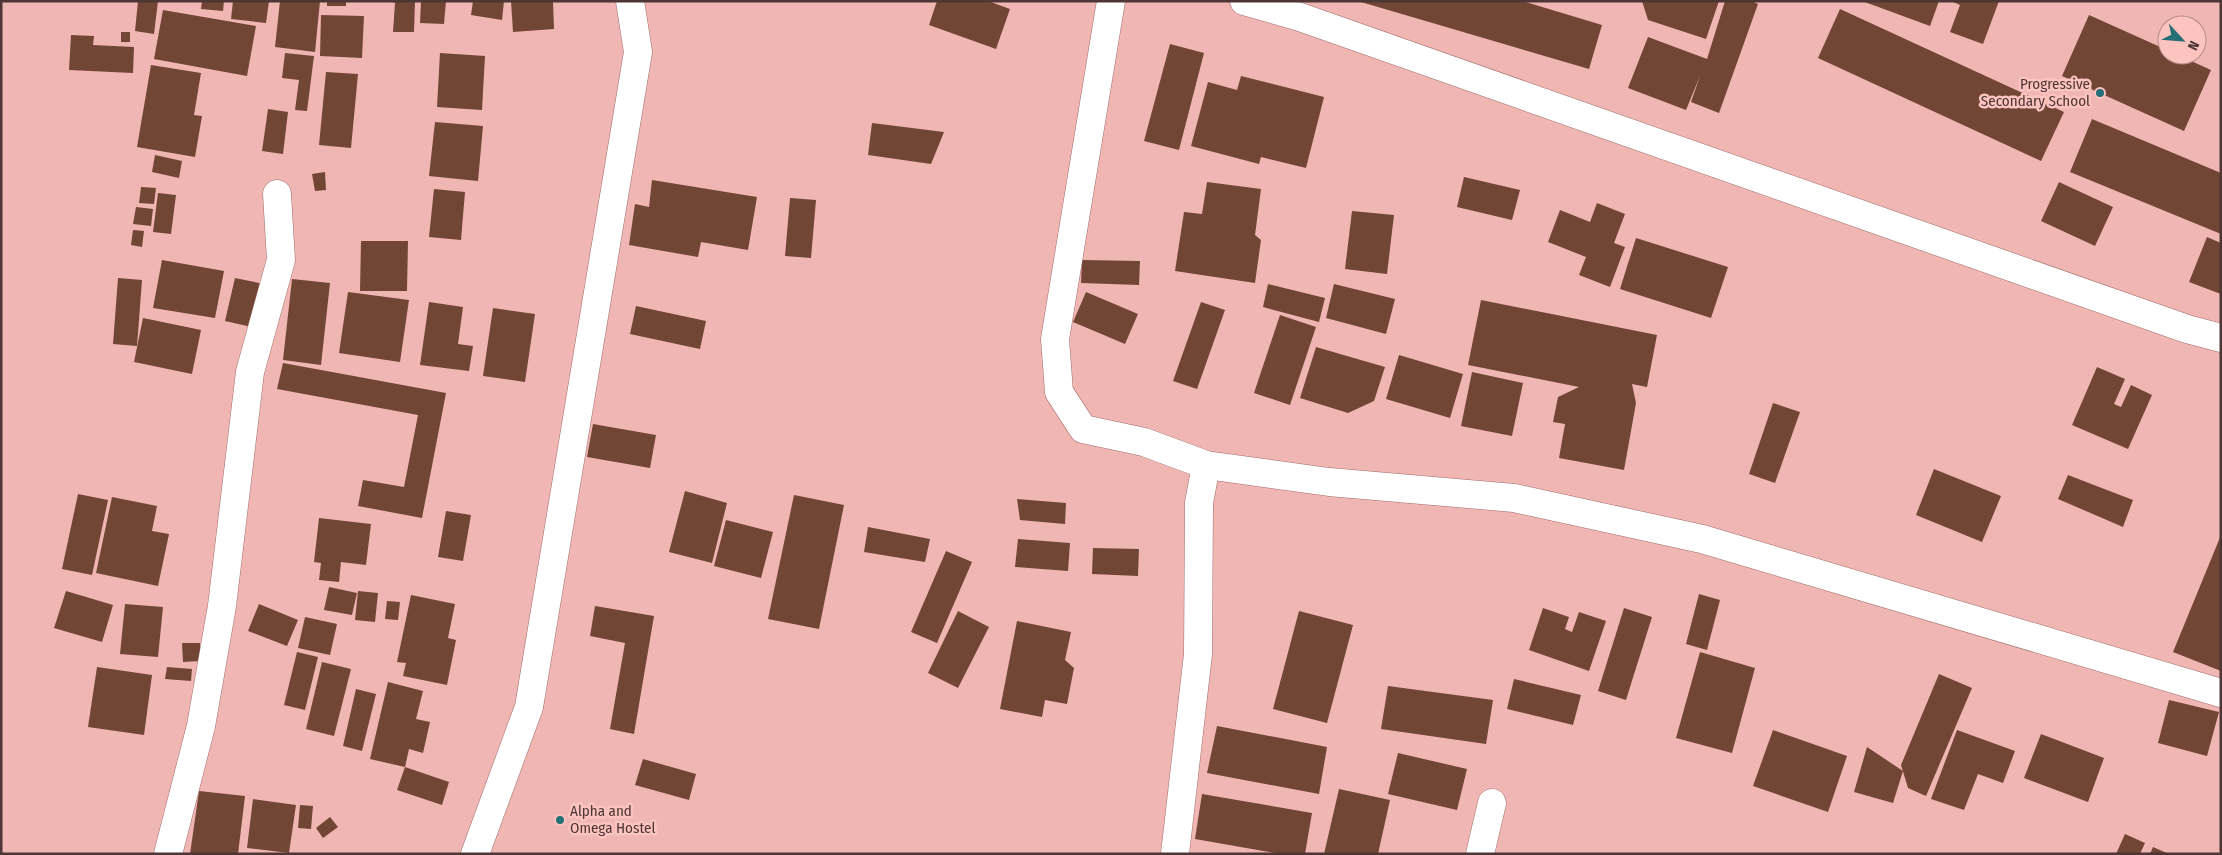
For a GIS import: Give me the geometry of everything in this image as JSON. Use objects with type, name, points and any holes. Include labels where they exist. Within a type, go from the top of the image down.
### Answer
[{"type":"street","points":[[475,854],[529,707],[638,52],[630,1]]},
{"type":"street","points":[[1111,1],[1055,339],[1059,392],[1083,429],[1144,442],[1206,465],[1329,482],[1514,498],[1692,537],[2221,693]]},
{"type":"street","points":[[1244,1],[1300,18],[2178,325],[2221,338]]},
{"type":"street","points":[[168,854],[201,726],[219,625],[250,372],[281,260],[277,194]]},
{"type":"street","points":[[1175,854],[1198,654],[1199,503],[1206,465]]},
{"type":"street","points":[[1480,854],[1492,803]]},
{"type":"building","points":[[138,1],[158,1],[154,34],[135,31]]},
{"type":"building","points":[[202,1],[224,1],[223,11],[201,9]]},
{"type":"building","points":[[233,1],[269,1],[266,23],[231,19]]},
{"type":"building","points":[[280,1],[320,1],[315,52],[275,47]]},
{"type":"building","points":[[327,1],[346,1],[346,6],[327,6]]},
{"type":"building","points":[[392,1],[415,1],[414,32],[393,32],[395,3]]},
{"type":"building","points":[[421,1],[446,1],[444,24],[420,23]]},
{"type":"building","points":[[473,1],[504,1],[502,20],[471,15]]},
{"type":"building","points":[[511,1],[553,1],[554,29],[513,32]]},
{"type":"building","points":[[937,1],[988,1],[1010,9],[996,49],[929,25]]},
{"type":"building","points":[[1522,1],[1602,25],[1589,69],[1361,2]]},
{"type":"building","points":[[1642,1],[1719,1],[1706,39],[1648,20]]},
{"type":"building","points":[[1725,1],[1751,1],[1758,4],[1719,113],[1691,102],[1700,76],[1686,110],[1628,88],[1648,37],[1707,59]]},
{"type":"building","points":[[1862,1],[1939,1],[1930,26]]},
{"type":"building","points":[[1951,1],[1999,1],[1983,44],[1950,32],[1960,5]]},
{"type":"building","points":[[1840,9],[2064,112],[2041,161],[1818,58]]},
{"type":"building","points":[[163,10],[256,26],[247,76],[154,59]]},
{"type":"building","points":[[321,15],[364,16],[362,58],[320,56]]},
{"type":"building","points":[[2089,15],[2157,46],[2157,65],[2200,65],[2211,70],[2184,131],[2062,76]]},
{"type":"building","points":[[121,32],[130,32],[130,42],[121,42]]},
{"type":"building","points":[[71,35],[94,36],[93,45],[134,47],[133,73],[69,70]]},
{"type":"building","points":[[1170,44],[1204,53],[1179,150],[1144,141]]},
{"type":"building","points":[[285,53],[314,56],[307,111],[295,110],[299,80],[282,78]]},
{"type":"building","points":[[440,53],[485,56],[482,110],[437,107]]},
{"type":"building","points":[[151,65],[201,73],[194,115],[202,116],[195,157],[137,147]]},
{"type":"building","points":[[326,72],[358,74],[351,148],[319,145]]},
{"type":"building","points":[[1241,76],[1324,97],[1306,168],[1261,157],[1259,164],[1191,146],[1208,82],[1237,90]]},
{"type":"building","points":[[268,109],[288,112],[283,154],[262,151]]},
{"type":"building","points":[[2092,119],[2221,173],[2221,234],[2070,172]]},
{"type":"building","points":[[435,122],[483,126],[478,181],[429,176]]},
{"type":"building","points":[[872,123],[944,132],[931,164],[868,155]]},
{"type":"building","points":[[155,155],[182,161],[179,178],[152,172]]},
{"type":"building","points":[[325,172],[326,190],[315,191],[312,174]]},
{"type":"building","points":[[1464,177],[1520,190],[1512,220],[1457,207]]},
{"type":"building","points":[[652,180],[757,197],[748,250],[701,242],[698,257],[629,245],[635,204],[649,207]]},
{"type":"building","points":[[1207,182],[1261,189],[1255,235],[1261,240],[1255,283],[1175,271],[1184,212],[1202,214]]},
{"type":"building","points":[[2059,182],[2113,207],[2095,246],[2041,221]]},
{"type":"building","points":[[141,187],[156,188],[154,204],[139,203]]},
{"type":"building","points":[[434,189],[465,192],[461,240],[429,237]]},
{"type":"building","points":[[158,193],[176,195],[171,234],[153,232]]},
{"type":"building","points":[[790,198],[816,200],[811,258],[785,256]]},
{"type":"building","points":[[1597,203],[1625,214],[1614,243],[1625,247],[1610,287],[1579,275],[1586,257],[1548,242],[1560,210],[1590,222]]},
{"type":"building","points":[[136,207],[153,209],[151,226],[133,224]]},
{"type":"building","points":[[1352,211],[1394,215],[1387,274],[1345,269]]},
{"type":"building","points":[[133,230],[144,231],[142,247],[131,245]]},
{"type":"building","points":[[2207,237],[2221,243],[2221,294],[2189,282]]},
{"type":"building","points":[[1636,238],[1728,267],[1711,318],[1620,289]]},
{"type":"building","points":[[361,241],[408,241],[407,291],[360,291]]},
{"type":"building","points":[[162,260],[224,271],[215,318],[153,308]]},
{"type":"building","points":[[1082,260],[1140,261],[1139,285],[1081,283]]},
{"type":"building","points":[[118,278],[142,280],[137,346],[113,344]]},
{"type":"building","points":[[235,278],[279,287],[269,331],[225,321]]},
{"type":"building","points":[[292,279],[330,283],[321,365],[283,360]]},
{"type":"building","points":[[1268,284],[1325,298],[1319,322],[1263,307]]},
{"type":"building","points":[[1334,284],[1395,299],[1386,334],[1326,318]]},
{"type":"building","points":[[348,292],[409,300],[400,362],[339,353]]},
{"type":"building","points":[[1086,292],[1138,314],[1125,344],[1073,322]]},
{"type":"building","points":[[1481,300],[1657,335],[1647,387],[1632,384],[1636,403],[1624,470],[1559,458],[1565,424],[1553,422],[1558,397],[1579,387],[1468,365]]},
{"type":"building","points":[[429,302],[463,307],[458,344],[473,346],[469,371],[420,365]]},
{"type":"building","points":[[1201,302],[1225,310],[1197,389],[1173,381]]},
{"type":"building","points":[[636,306],[706,321],[700,349],[630,334]]},
{"type":"building","points":[[493,308],[535,314],[525,382],[483,376]]},
{"type":"building","points":[[1280,315],[1316,327],[1290,405],[1254,393]]},
{"type":"building","points":[[143,318],[201,330],[192,374],[134,362]]},
{"type":"building","points":[[1316,347],[1385,367],[1374,401],[1348,413],[1300,398]]},
{"type":"building","points":[[1399,355],[1463,374],[1450,418],[1386,399]]},
{"type":"building","points":[[283,363],[446,393],[422,518],[358,506],[363,480],[404,487],[418,415],[277,389]]},
{"type":"building","points":[[2097,367],[2125,379],[2114,404],[2121,407],[2131,385],[2152,395],[2128,449],[2072,425]]},
{"type":"building","points":[[1472,372],[1523,383],[1512,436],[1461,426]]},
{"type":"building","points":[[1773,403],[1800,412],[1775,483],[1749,474]]},
{"type":"building","points":[[593,424],[656,435],[650,468],[587,457]]},
{"type":"building","points":[[1934,469],[2001,496],[1982,542],[1916,515]]},
{"type":"building","points":[[2068,475],[2133,500],[2123,527],[2058,499]]},
{"type":"building","points":[[685,491],[727,503],[712,563],[669,552]]},
{"type":"building","points":[[78,494],[108,500],[92,575],[62,569]]},
{"type":"building","points":[[794,495],[844,505],[819,629],[768,619]]},
{"type":"building","points":[[112,497],[157,506],[152,531],[169,534],[158,586],[96,573]]},
{"type":"building","points":[[1017,499],[1066,503],[1065,524],[1020,520]]},
{"type":"building","points":[[446,511],[471,515],[463,561],[438,557]]},
{"type":"building","points":[[319,518],[371,524],[366,565],[341,562],[339,582],[319,580],[321,563],[314,562]]},
{"type":"building","points":[[726,520],[773,532],[761,578],[714,566]]},
{"type":"building","points":[[868,527],[930,539],[925,562],[864,552]]},
{"type":"building","points":[[2221,535],[2221,671],[2173,652]]},
{"type":"building","points":[[1018,539],[1070,543],[1068,571],[1015,567]]},
{"type":"building","points":[[1093,548],[1139,549],[1138,576],[1092,574]]},
{"type":"building","points":[[946,551],[972,562],[937,643],[911,632]]},
{"type":"building","points":[[329,587],[357,593],[352,615],[324,610]]},
{"type":"building","points":[[66,591],[113,605],[102,642],[54,628]]},
{"type":"building","points":[[358,591],[378,593],[375,622],[355,620]]},
{"type":"building","points":[[1699,594],[1720,600],[1707,650],[1686,644]]},
{"type":"building","points":[[411,595],[455,604],[448,638],[456,640],[447,685],[403,676],[406,663],[397,662]]},
{"type":"building","points":[[387,601],[400,602],[398,620],[385,619]]},
{"type":"building","points":[[125,604],[163,607],[158,657],[120,654]]},
{"type":"building","points":[[259,604],[298,620],[287,646],[248,631]]},
{"type":"building","points":[[595,606],[654,616],[634,734],[610,729],[625,643],[590,636]]},
{"type":"building","points":[[1543,608],[1569,617],[1565,629],[1572,632],[1579,612],[1606,621],[1589,671],[1529,650]]},
{"type":"building","points":[[1624,608],[1652,617],[1626,700],[1598,691]]},
{"type":"building","points":[[958,611],[989,627],[958,688],[928,673]]},
{"type":"building","points":[[1299,611],[1353,625],[1327,723],[1273,709]]},
{"type":"building","points":[[305,617],[337,624],[330,655],[298,648]]},
{"type":"building","points":[[1017,621],[1071,632],[1065,660],[1074,668],[1067,704],[1045,700],[1042,717],[1000,709]]},
{"type":"building","points":[[182,643],[200,643],[200,661],[183,662]]},
{"type":"building","points":[[297,652],[318,657],[305,710],[284,705]]},
{"type":"building","points":[[1700,652],[1755,668],[1732,753],[1676,738]]},
{"type":"building","points":[[322,662],[351,669],[334,736],[306,729]]},
{"type":"building","points":[[97,667],[152,675],[144,735],[88,727]]},
{"type":"building","points":[[167,667],[192,669],[191,681],[165,679]]},
{"type":"building","points":[[1939,674],[1972,688],[1926,796],[1908,788],[1901,765]]},
{"type":"building","points":[[1514,679],[1581,695],[1573,725],[1507,709]]},
{"type":"building","points":[[388,682],[423,691],[416,719],[430,722],[423,753],[409,749],[405,767],[370,759]]},
{"type":"building","points":[[1388,686],[1493,700],[1486,744],[1381,729]]},
{"type":"building","points":[[356,689],[376,694],[362,751],[343,746]]},
{"type":"building","points":[[2169,700],[2219,712],[2207,756],[2158,743]]},
{"type":"building","points":[[1217,726],[1327,747],[1319,794],[1207,773]]},
{"type":"building","points":[[1773,730],[1847,756],[1828,812],[1753,786]]},
{"type":"building","points":[[1957,730],[2015,751],[2003,783],[1978,774],[1964,810],[1931,799]]},
{"type":"building","points":[[2041,734],[2104,758],[2088,802],[2024,778]]},
{"type":"building","points":[[1867,747],[1903,771],[1893,803],[1854,792]]},
{"type":"building","points":[[1398,753],[1467,769],[1457,810],[1388,794]]},
{"type":"building","points":[[643,759],[696,774],[689,800],[635,785]]},
{"type":"building","points":[[405,767],[449,782],[442,805],[397,790]]},
{"type":"building","points":[[1339,789],[1390,800],[1378,854],[1324,854]]},
{"type":"building","points":[[199,791],[245,796],[238,854],[190,854]]},
{"type":"building","points":[[1202,794],[1312,813],[1305,854],[1280,854],[1195,839]]},
{"type":"building","points":[[253,799],[296,805],[289,853],[247,848]]},
{"type":"building","points":[[300,805],[313,806],[311,829],[298,828]]},
{"type":"building","points":[[330,817],[338,827],[323,838],[316,828]]},
{"type":"building","points":[[2125,834],[2145,843],[2140,854],[2116,854]]},
{"type":"building","points":[[2153,847],[2169,854],[2150,854]]},
{"type":"place","name":"Progressive Secondary School","points":[[2100,93]]},
{"type":"place","name":"Alpha and Omega Hostel","points":[[560,820]]}]
